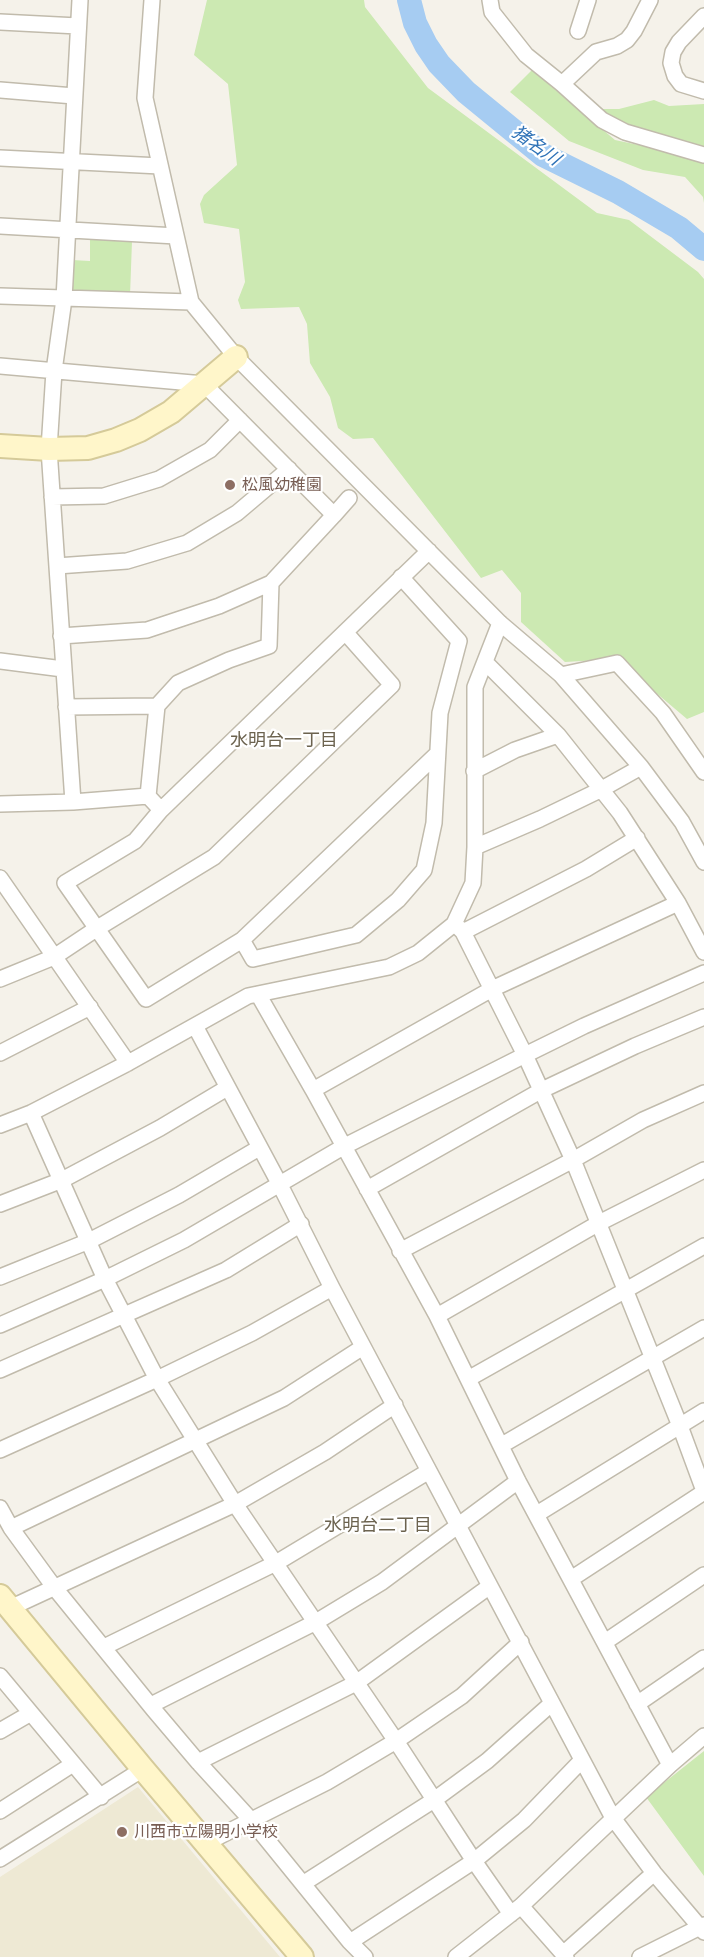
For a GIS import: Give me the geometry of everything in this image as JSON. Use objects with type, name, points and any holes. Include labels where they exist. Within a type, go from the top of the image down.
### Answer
[{"type":"street","points":[[73,802],[49,449],[54,371],[64,299],[80,0]]},
{"type":"street","points":[[152,0],[145,98],[191,302],[236,357],[500,623],[561,675],[641,767],[681,822],[704,862]]},
{"type":"street","points":[[490,0],[492,12],[526,55],[602,120],[625,132],[704,155]]},
{"type":"street","points":[[562,84],[596,52],[617,46],[627,40],[650,0]]},
{"type":"street","points":[[578,31],[585,1]]},
{"type":"street","points":[[704,16],[679,42],[673,52],[671,63],[675,76],[681,84],[704,91]]},
{"type":"street","points":[[0,22],[78,26]]},
{"type":"street","points":[[0,90],[74,96]]},
{"type":"street","points":[[0,158],[160,166]]},
{"type":"street","points":[[0,226],[176,236]]},
{"type":"street","points":[[0,296],[191,302]]},
{"type":"street","points":[[0,446],[49,449],[88,448],[132,434],[171,412],[236,357]]},
{"type":"street","points":[[0,366],[204,384],[334,515]]},
{"type":"street","points":[[52,497],[104,496],[159,479],[210,450],[240,420]]},
{"type":"street","points":[[57,566],[127,561],[187,543],[237,513],[289,469]]},
{"type":"street","points":[[61,636],[147,630],[219,606],[271,583],[350,498]]},
{"type":"street","points":[[429,551],[161,810],[135,841],[65,883],[146,999],[242,940],[437,754]]},
{"type":"street","points":[[242,940],[254,959],[356,935],[398,900],[424,870],[434,823],[440,713],[459,641],[401,578]]},
{"type":"street","points":[[161,810],[148,796],[157,706],[178,683],[229,660],[269,646],[271,583]]},
{"type":"street","points":[[500,623],[475,687],[473,883],[458,928],[525,1055],[573,1160],[654,1358],[704,1492],[571,1578]]},
{"type":"street","points":[[0,979],[54,957],[214,857],[392,685],[345,632]]},
{"type":"street","points":[[0,661],[63,669]]},
{"type":"street","points":[[485,662],[558,735],[637,838],[678,903],[704,952]]},
{"type":"street","points":[[561,675],[617,663],[663,713],[704,772]]},
{"type":"street","points":[[66,707],[157,706]]},
{"type":"street","points":[[474,771],[515,750],[558,735]]},
{"type":"street","points":[[475,847],[540,819],[641,767]]},
{"type":"street","points":[[0,804],[73,802],[148,796]]},
{"type":"street","points":[[0,1125],[31,1113],[128,1063],[248,996],[389,967],[418,953],[458,928],[586,869],[637,838]]},
{"type":"street","points":[[0,878],[7,902],[54,957],[128,1063]]},
{"type":"street","points":[[313,1090],[492,989],[678,903]]},
{"type":"street","points":[[0,1325],[105,1279],[184,1240],[343,1147],[525,1055],[704,973]]},
{"type":"street","points":[[258,994],[437,1316],[518,1481],[670,1765]]},
{"type":"street","points":[[0,1053],[90,1006]]},
{"type":"street","points":[[367,1189],[542,1090],[635,1046],[704,1017]]},
{"type":"street","points":[[195,1026],[613,1818],[654,1873],[703,1928],[640,1957]]},
{"type":"street","points":[[0,1204],[62,1180],[160,1128],[227,1088]]},
{"type":"street","points":[[400,1251],[573,1160],[643,1120],[704,1093]]},
{"type":"street","points":[[31,1113],[105,1279],[157,1380],[236,1504],[396,1740],[474,1861],[516,1910],[564,1956],[654,1873]]},
{"type":"street","points":[[0,1278],[89,1241],[179,1195],[259,1148]]},
{"type":"street","points":[[437,1316],[599,1223],[704,1170]]},
{"type":"street","points":[[0,1370],[226,1270],[301,1224]]},
{"type":"street","points":[[468,1379],[704,1246]]},
{"type":"street","points":[[0,1450],[157,1380],[252,1333],[332,1288]]},
{"type":"street","points":[[502,1445],[704,1328]]},
{"type":"street","points":[[11,1528],[284,1398],[363,1347]]},
{"type":"street","points":[[302,1957],[5,1602],[54,1587],[236,1504],[325,1452],[395,1405]]},
{"type":"street","points":[[537,1514],[704,1412]]},
{"type":"street","points":[[104,1647],[276,1563],[429,1471]]},
{"type":"street","points":[[151,1705],[316,1623],[382,1582],[518,1481]]},
{"type":"street","points":[[0,1508],[11,1528],[54,1587],[198,1762],[251,1820],[350,1942],[365,1957]]},
{"type":"street","points":[[605,1642],[704,1575]]},
{"type":"street","points":[[198,1762],[356,1683],[490,1586]]},
{"type":"street","points":[[206,1843],[327,1782],[396,1740],[462,1696],[521,1642]]},
{"type":"street","points":[[637,1704],[704,1658]]},
{"type":"street","points":[[0,1676],[101,1797]]},
{"type":"street","points":[[304,1883],[434,1800],[487,1761],[551,1704]]},
{"type":"street","points":[[0,1731],[31,1713]]},
{"type":"street","points":[[456,1957],[516,1910],[670,1765],[704,1737]]},
{"type":"street","points":[[350,1942],[474,1861],[524,1820],[582,1760]]},
{"type":"street","points":[[0,1811],[73,1764]]},
{"type":"street","points":[[0,1859],[143,1769]]},
{"type":"shaded area","name":"川西市立陽明小学校","points":[[138,1787],[280,1957],[0,1957],[0,1877]]},
{"type":"green space","points":[[207,0],[364,0],[365,7],[428,88],[597,213],[629,220],[704,279],[704,712],[687,719],[616,659],[565,662],[521,622],[521,593],[502,570],[481,578],[373,438],[353,439],[338,428],[330,397],[310,363],[307,324],[299,307],[241,309],[238,300],[245,282],[239,229],[204,223],[200,204],[204,195],[237,165],[228,84],[194,55]]},
{"type":"green space","points":[[532,70],[615,140],[667,151],[604,116],[598,109],[619,109],[654,100],[669,106],[704,104],[704,203],[703,197],[685,177],[643,170],[569,141],[510,92]]},
{"type":"green space","points":[[90,239],[132,241],[130,296],[71,294],[72,260],[90,261]]},
{"type":"green space","points":[[704,1751],[704,1876],[646,1797]]},
{"type":"waterway","name":"猪名川","points":[[409,0],[415,23],[426,45],[439,64],[466,92],[543,155],[618,192],[679,228],[704,249]]},
{"type":"place","name":"松風幼稚園","points":[[230,485]]},
{"type":"place","name":"川西市立陽明小学校","points":[[122,1832]]},
{"type":"district","name":"水明台一丁目","points":[[284,741]]},
{"type":"district","name":"水明台二丁目","points":[[378,1526]]}]
